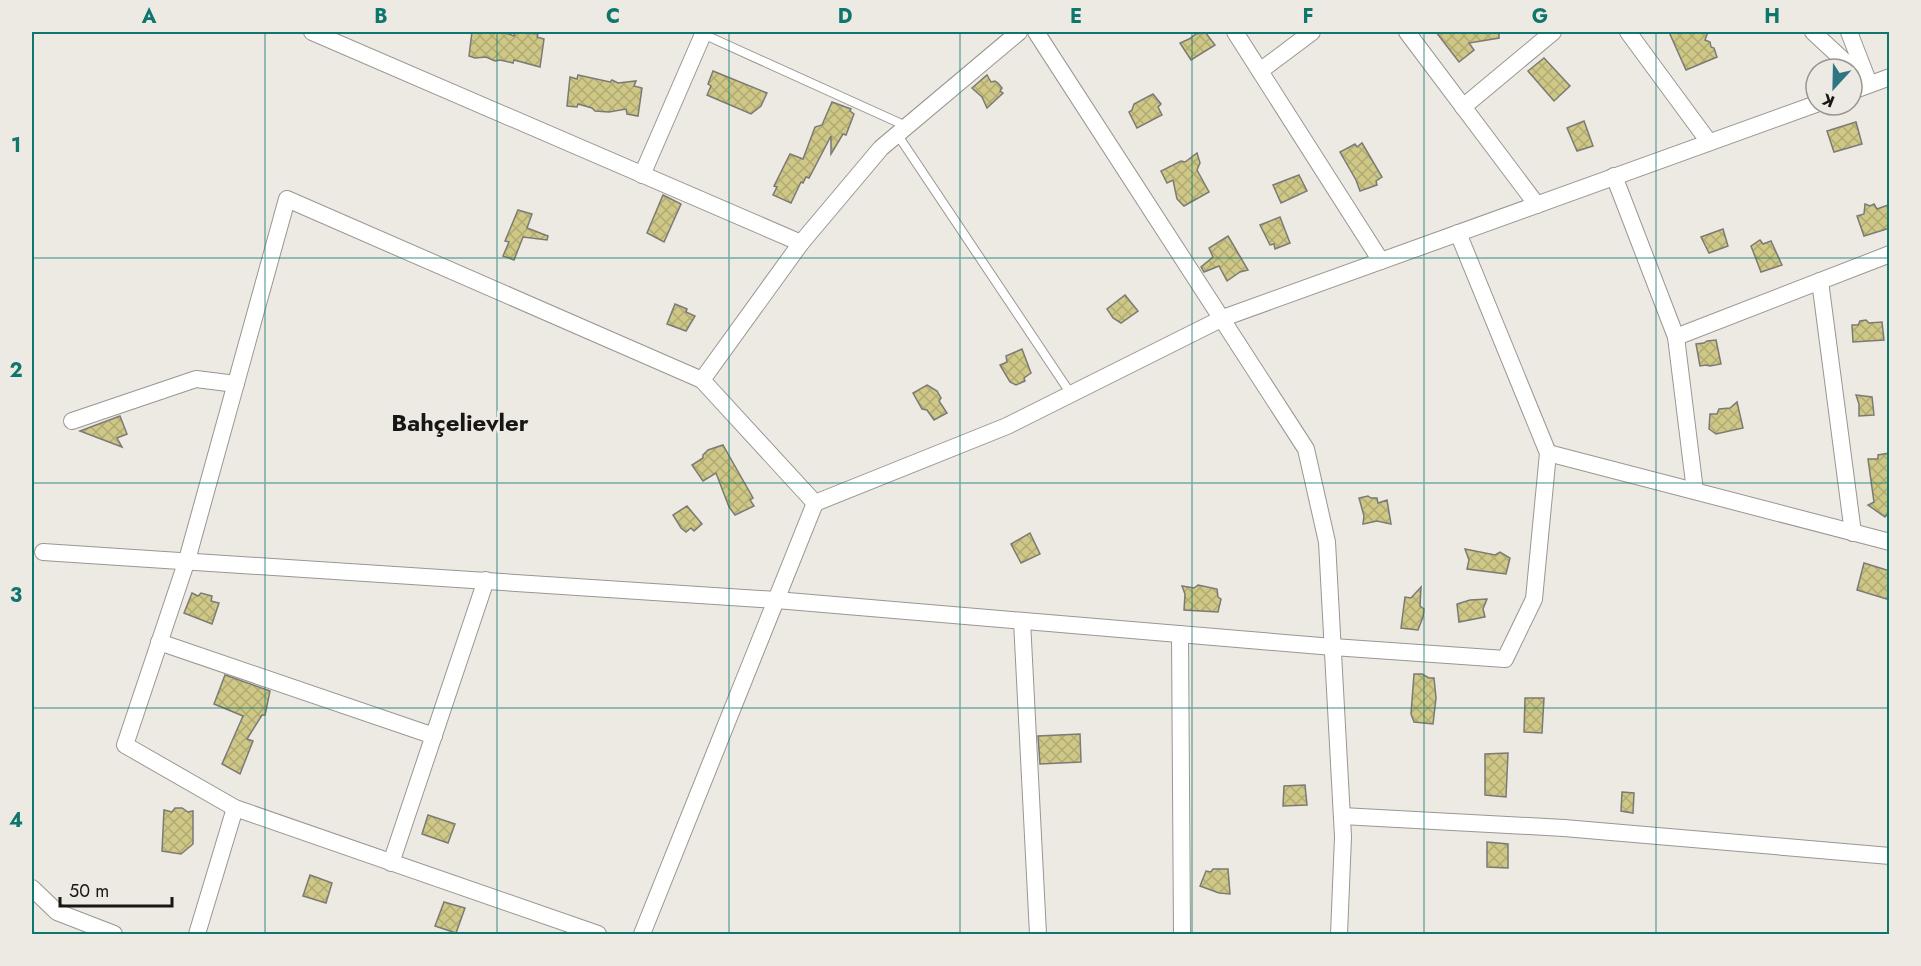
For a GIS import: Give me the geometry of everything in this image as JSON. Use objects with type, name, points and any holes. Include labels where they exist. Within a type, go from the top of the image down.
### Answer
[{"type":"street","points":[[312,32],[801,243]]},
{"type":"street","points":[[702,380],[801,243],[880,148],[1019,32]]},
{"type":"street","points":[[1036,32],[1306,449],[1327,542],[1343,837],[1339,934]]},
{"type":"street","points":[[1235,32],[1381,261]]},
{"type":"street","points":[[1260,71],[1312,32]]},
{"type":"street","points":[[1407,32],[1537,205]]},
{"type":"street","points":[[1463,107],[1553,32]]},
{"type":"street","points":[[1628,32],[1709,142]]},
{"type":"street","points":[[1813,32],[1869,84]]},
{"type":"street","points":[[1849,32],[1869,84]]},
{"type":"street","points":[[642,175],[704,33]]},
{"type":"street","points":[[1864,86],[1890,77]]},
{"type":"street","points":[[642,934],[815,503],[1007,426],[1223,318],[1804,108]]},
{"type":"street","points":[[1614,177],[1676,337],[1695,491]]},
{"type":"street","points":[[598,934],[235,808],[125,744],[187,560],[287,199],[702,380],[815,503]]},
{"type":"street","points":[[43,552],[776,600],[1333,647],[1505,659],[1534,599],[1548,453],[1458,233]]},
{"type":"street","points":[[1676,337],[1890,254]]},
{"type":"street","points":[[1821,281],[1853,533]]},
{"type":"street","points":[[72,422],[196,380],[236,384]]},
{"type":"street","points":[[1548,453],[1890,542]]},
{"type":"street","points":[[391,863],[486,580]]},
{"type":"street","points":[[1022,621],[1038,934]]},
{"type":"street","points":[[1180,634],[1182,934]]},
{"type":"street","points":[[159,642],[434,736]]},
{"type":"street","points":[[197,934],[235,808]]},
{"type":"street","points":[[1342,816],[1564,828],[1890,856]]},
{"type":"street","points":[[32,888],[57,912],[114,934]]},
{"type":"lane","points":[[704,33],[902,130],[1071,394]]},
{"type":"building","points":[[472,32],[503,32],[514,36],[515,32],[538,34],[537,37],[544,39],[540,67],[514,60],[513,63],[469,56]]},
{"type":"building","points":[[1199,32],[1205,32],[1215,45],[1191,60],[1180,43]]},
{"type":"building","points":[[1436,32],[1499,32],[1499,38],[1469,43],[1474,50],[1459,62]]},
{"type":"building","points":[[1669,32],[1708,32],[1705,40],[1710,42],[1717,57],[1686,70]]},
{"type":"building","points":[[1544,58],[1570,86],[1554,101],[1528,71]]},
{"type":"building","points":[[713,71],[767,93],[761,106],[751,114],[707,95]]},
{"type":"building","points":[[578,75],[618,83],[636,81],[634,86],[642,88],[638,116],[627,114],[626,109],[609,112],[595,111],[578,104],[577,107],[567,106],[570,77],[577,79]]},
{"type":"building","points":[[987,75],[991,82],[998,83],[1003,93],[987,108],[982,97],[972,88]]},
{"type":"building","points":[[1153,94],[1161,104],[1158,107],[1162,115],[1137,128],[1129,112],[1134,104]]},
{"type":"building","points":[[832,102],[851,109],[850,111],[854,114],[846,135],[843,134],[831,154],[831,136],[809,178],[806,177],[803,183],[801,182],[791,203],[773,195],[777,187],[774,186],[790,154],[803,159],[815,127],[822,125]]},
{"type":"building","points":[[1584,121],[1593,146],[1577,151],[1567,128]]},
{"type":"building","points":[[1856,122],[1862,144],[1834,152],[1827,131]]},
{"type":"building","points":[[1362,143],[1382,177],[1376,181],[1377,185],[1360,191],[1340,152],[1355,144],[1357,147]]},
{"type":"building","points":[[1197,153],[1200,163],[1197,170],[1209,192],[1184,206],[1177,199],[1173,180],[1167,183],[1161,171],[1181,161],[1185,162]]},
{"type":"building","points":[[1299,175],[1307,191],[1281,203],[1273,185]]},
{"type":"building","points":[[663,195],[681,204],[664,242],[647,233]]},
{"type":"building","points":[[1865,204],[1870,206],[1874,204],[1877,209],[1888,205],[1890,228],[1864,236],[1857,216],[1864,214]]},
{"type":"building","points":[[518,210],[532,214],[527,228],[548,236],[547,240],[523,237],[514,260],[503,256],[509,242],[505,241]]},
{"type":"building","points":[[1280,217],[1290,243],[1275,249],[1274,244],[1270,245],[1260,225]]},
{"type":"building","points":[[1723,229],[1728,246],[1709,253],[1701,237]]},
{"type":"building","points":[[1228,236],[1248,270],[1240,272],[1227,281],[1219,266],[1204,272],[1201,267],[1213,257],[1209,248]]},
{"type":"building","points":[[1760,240],[1763,244],[1771,241],[1782,265],[1761,272],[1751,246]]},
{"type":"building","points":[[1125,295],[1138,311],[1121,323],[1113,318],[1107,309]]},
{"type":"building","points":[[675,304],[687,309],[686,312],[695,316],[686,331],[667,324]]},
{"type":"building","points":[[1866,320],[1869,323],[1882,322],[1884,340],[1853,342],[1852,325],[1858,325],[1860,321]]},
{"type":"building","points":[[1716,340],[1721,364],[1700,366],[1696,344]]},
{"type":"building","points":[[1022,349],[1031,373],[1024,378],[1025,381],[1016,385],[1010,382],[1000,365],[1007,362],[1006,356]]},
{"type":"building","points":[[927,385],[937,391],[941,398],[939,401],[947,413],[934,420],[927,410],[922,409],[913,393]]},
{"type":"building","points":[[1856,395],[1872,397],[1874,415],[1859,416]]},
{"type":"building","points":[[1737,402],[1743,428],[1716,434],[1709,429],[1710,414],[1717,414],[1719,409],[1730,408]]},
{"type":"building","points":[[120,416],[127,434],[117,438],[122,447],[80,431]]},
{"type":"building","points":[[723,445],[753,498],[750,500],[754,506],[735,515],[729,507],[716,473],[703,481],[692,465],[703,458],[708,450]]},
{"type":"building","points":[[1890,453],[1890,511],[1885,517],[1868,505],[1874,502],[1868,459],[1878,459],[1878,455]]},
{"type":"building","points":[[1368,496],[1377,498],[1378,503],[1387,500],[1391,524],[1377,521],[1363,524],[1364,516],[1359,498]]},
{"type":"building","points":[[687,506],[702,524],[694,531],[691,528],[686,532],[673,515]]},
{"type":"building","points":[[1030,533],[1040,554],[1021,563],[1011,544]]},
{"type":"building","points":[[1465,549],[1495,555],[1500,552],[1510,558],[1506,574],[1467,569],[1469,560]]},
{"type":"building","points":[[1864,563],[1890,571],[1890,600],[1857,590]]},
{"type":"building","points":[[1198,585],[1217,589],[1218,597],[1221,599],[1218,612],[1184,610],[1185,594],[1182,586],[1194,588]]},
{"type":"building","points":[[1421,587],[1420,606],[1424,609],[1418,630],[1401,628],[1405,597],[1411,598]]},
{"type":"building","points":[[192,593],[198,596],[201,593],[212,596],[211,601],[219,603],[212,624],[184,613]]},
{"type":"building","points":[[1487,599],[1483,609],[1485,617],[1459,622],[1457,604],[1470,600]]},
{"type":"building","points":[[1414,674],[1434,678],[1436,698],[1433,724],[1414,722],[1411,714]]},
{"type":"building","points":[[225,675],[270,691],[265,715],[262,715],[247,739],[253,741],[240,774],[222,764],[243,716],[214,704]]},
{"type":"building","points":[[1525,698],[1544,698],[1542,733],[1524,732]]},
{"type":"building","points":[[1080,734],[1081,762],[1040,764],[1038,736]]},
{"type":"building","points":[[1508,753],[1506,797],[1485,795],[1485,754]]},
{"type":"building","points":[[1305,785],[1307,805],[1283,806],[1284,786]]},
{"type":"building","points":[[1622,792],[1634,793],[1633,813],[1621,811]]},
{"type":"building","points":[[175,808],[182,808],[188,812],[193,811],[193,844],[181,854],[162,851],[164,810],[172,812]]},
{"type":"building","points":[[428,815],[455,824],[448,843],[422,834]]},
{"type":"building","points":[[1487,842],[1508,844],[1508,868],[1487,867]]},
{"type":"building","points":[[1213,869],[1228,869],[1230,894],[1219,893],[1200,886],[1206,871],[1211,872]]},
{"type":"building","points":[[310,875],[332,883],[326,903],[303,896]]},
{"type":"building","points":[[444,902],[465,908],[456,933],[435,926]]},
{"type":"district","name":"Bahçelievler","points":[[460,422]]}]
